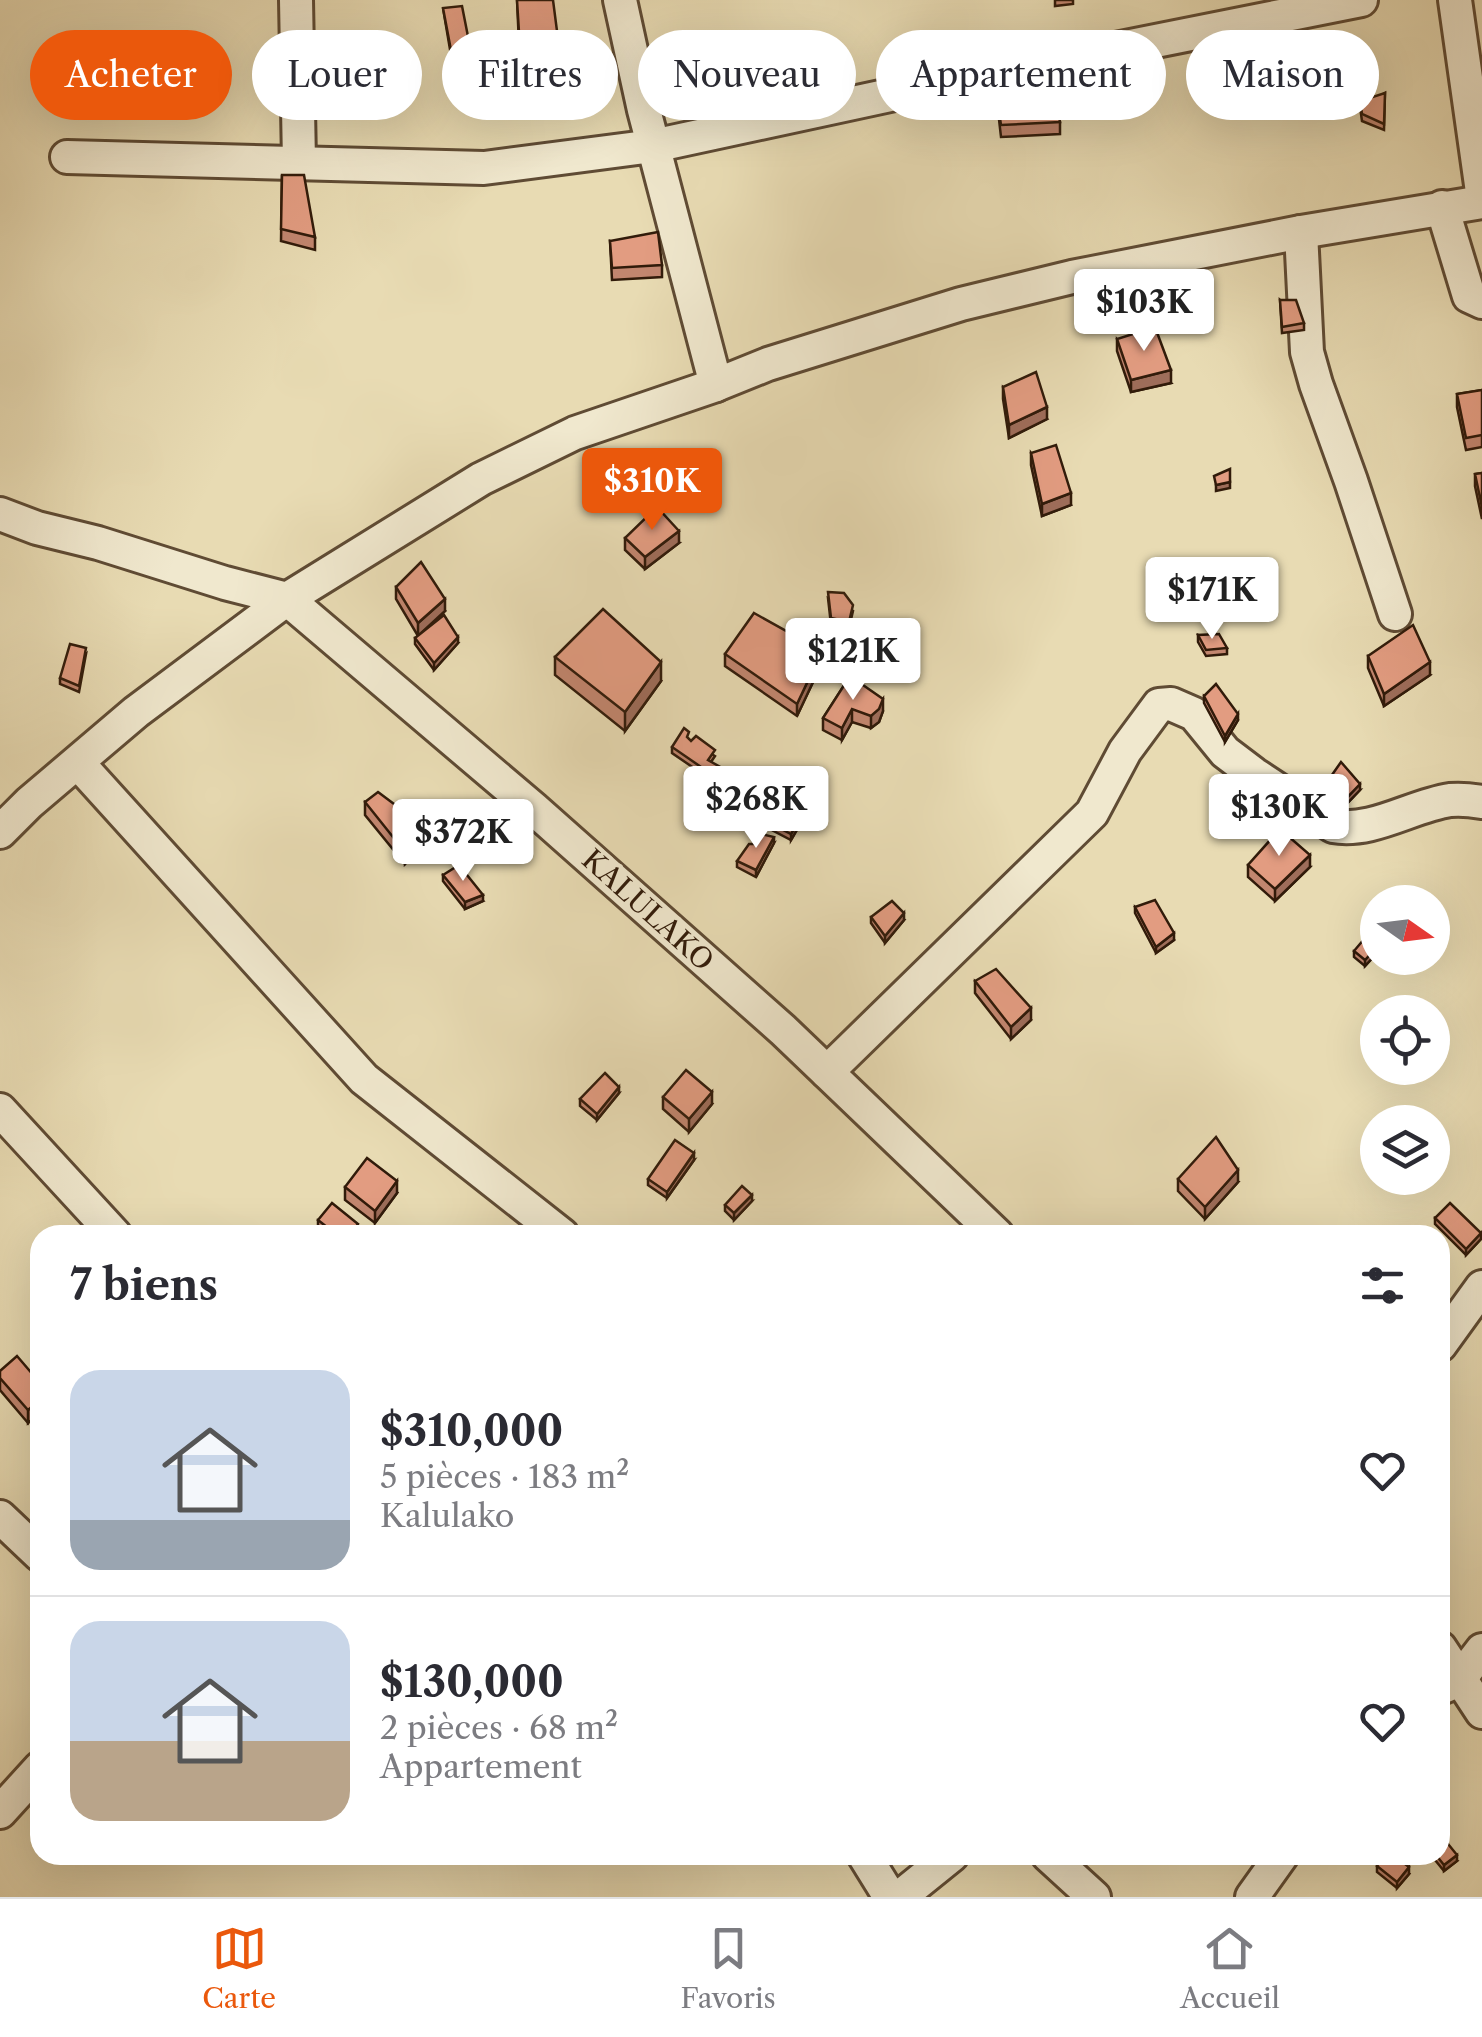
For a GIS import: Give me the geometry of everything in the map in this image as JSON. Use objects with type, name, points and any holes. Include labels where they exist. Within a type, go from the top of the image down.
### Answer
[{"type":"street","points":[[296,0],[300,162]]},
{"type":"street","points":[[620,0],[653,146],[716,385]]},
{"type":"street","points":[[67,157],[484,168],[653,146],[1360,0]]},
{"type":"street","points":[[1455,0],[1482,192]]},
{"type":"street","points":[[0,832],[29,802],[136,712],[288,599],[481,479],[575,433],[768,364],[962,304],[1072,277],[1301,232],[1482,202]]},
{"type":"street","points":[[1442,207],[1469,296],[1482,302]]},
{"type":"street","points":[[1301,232],[1307,352],[1395,614]]},
{"type":"street","points":[[0,514],[288,599]]},
{"type":"street","name":"KALULAKO","points":[[288,599],[784,1030],[987,1225]]},
{"type":"street","points":[[827,1072],[1092,812],[1125,751],[1159,705],[1171,704],[1194,714],[1225,752],[1333,826],[1348,828],[1446,801],[1482,802]]},
{"type":"street","points":[[78,763],[364,1079],[549,1225]]},
{"type":"street","points":[[0,1110],[106,1225]]},
{"type":"street","points":[[1450,1332],[1482,1287]]},
{"type":"street","points":[[0,1517],[30,1546]]},
{"type":"street","points":[[1482,1650],[1450,1684],[1482,1712]]},
{"type":"street","points":[[0,1812],[30,1779]]},
{"type":"street","points":[[870,1865],[890,1897]]},
{"type":"street","points":[[900,1897],[940,1865]]},
{"type":"street","points":[[1059,1865],[1094,1897]]},
{"type":"street","points":[[1252,1897],[1275,1865]]},
{"type":"building","points":[[517,0],[553,0],[557,30],[519,30]]},
{"type":"building","points":[[462,6],[467,30],[447,30],[443,8]]},
{"type":"building","points":[[1385,93],[1384,124],[1375,120],[1379,120],[1379,95]]},
{"type":"building","points":[[1000,120],[1060,122],[1001,125]]},
{"type":"building","points":[[282,175],[304,175],[315,237],[281,229]]},
{"type":"building","points":[[658,232],[662,265],[612,268],[610,241]]},
{"type":"building","points":[[1280,300],[1296,300],[1304,323],[1282,327]]},
{"type":"building","points":[[1155,327],[1171,370],[1131,380],[1117,339]]},
{"type":"building","points":[[1036,372],[1047,407],[1009,425],[1003,387]]},
{"type":"building","points":[[1482,390],[1482,435],[1466,438],[1457,394]]},
{"type":"building","points":[[1056,445],[1071,493],[1042,504],[1031,453]]},
{"type":"building","points":[[1230,469],[1230,482],[1216,485],[1214,476]]},
{"type":"building","points":[[1482,473],[1482,507],[1475,474]]},
{"type":"building","points":[[657,507],[679,531],[645,557],[625,538]]},
{"type":"building","points":[[421,562],[445,599],[418,623],[396,587]]},
{"type":"building","points":[[828,592],[844,593],[853,605],[849,622],[831,618]]},
{"type":"building","points":[[603,609],[661,662],[625,712],[555,657]]},
{"type":"building","points":[[754,613],[822,651],[797,704],[725,654]]},
{"type":"building","points":[[444,615],[458,637],[434,663],[415,638]]},
{"type":"building","points":[[1413,625],[1430,662],[1384,694],[1368,656]]},
{"type":"building","points":[[1219,634],[1227,648],[1206,650],[1198,635]]},
{"type":"building","points":[[70,644],[86,648],[79,686],[60,678]]},
{"type":"building","points":[[850,676],[883,699],[871,716],[852,709],[842,728],[823,718]]},
{"type":"building","points":[[1216,684],[1238,714],[1225,736],[1204,696]]},
{"type":"building","points":[[684,728],[691,741],[696,736],[715,750],[708,760],[722,768],[717,778],[672,747]]},
{"type":"building","points":[[1341,762],[1360,784],[1337,808],[1318,795]]},
{"type":"building","points":[[782,791],[810,801],[791,834],[768,822]]},
{"type":"building","points":[[378,792],[426,828],[405,852],[365,802]]},
{"type":"building","points":[[1280,829],[1310,855],[1275,889],[1248,865]]},
{"type":"building","points":[[757,833],[774,837],[756,870],[737,861],[749,844],[754,844]]},
{"type":"building","points":[[459,865],[483,895],[465,902],[443,875]]},
{"type":"building","points":[[1155,900],[1174,933],[1156,947],[1135,907]]},
{"type":"building","points":[[892,901],[904,913],[885,936],[871,917]]},
{"type":"building","points":[[996,969],[1031,1008],[1011,1027],[975,981]]},
{"type":"building","points":[[686,1070],[712,1092],[689,1119],[663,1097]]},
{"type":"building","points":[[605,1073],[619,1087],[597,1114],[580,1099]]},
{"type":"building","points":[[1216,1137],[1238,1170],[1205,1207],[1178,1179]]},
{"type":"building","points":[[675,1140],[694,1153],[667,1192],[648,1179]]},
{"type":"building","points":[[367,1158],[397,1181],[375,1211],[345,1187]]},
{"type":"building","points":[[742,1186],[752,1195],[734,1213],[725,1205]]},
{"type":"building","points":[[332,1203],[358,1224],[324,1225],[318,1220]]},
{"type":"building","points":[[1450,1203],[1481,1233],[1466,1249],[1450,1233],[1450,1225],[1442,1225],[1435,1218]]},
{"type":"building","points":[[17,1356],[30,1371],[28,1410],[0,1378],[0,1371]]},
{"type":"building","points":[[1406,1865],[1409,1867],[1397,1882],[1377,1866]]}]
